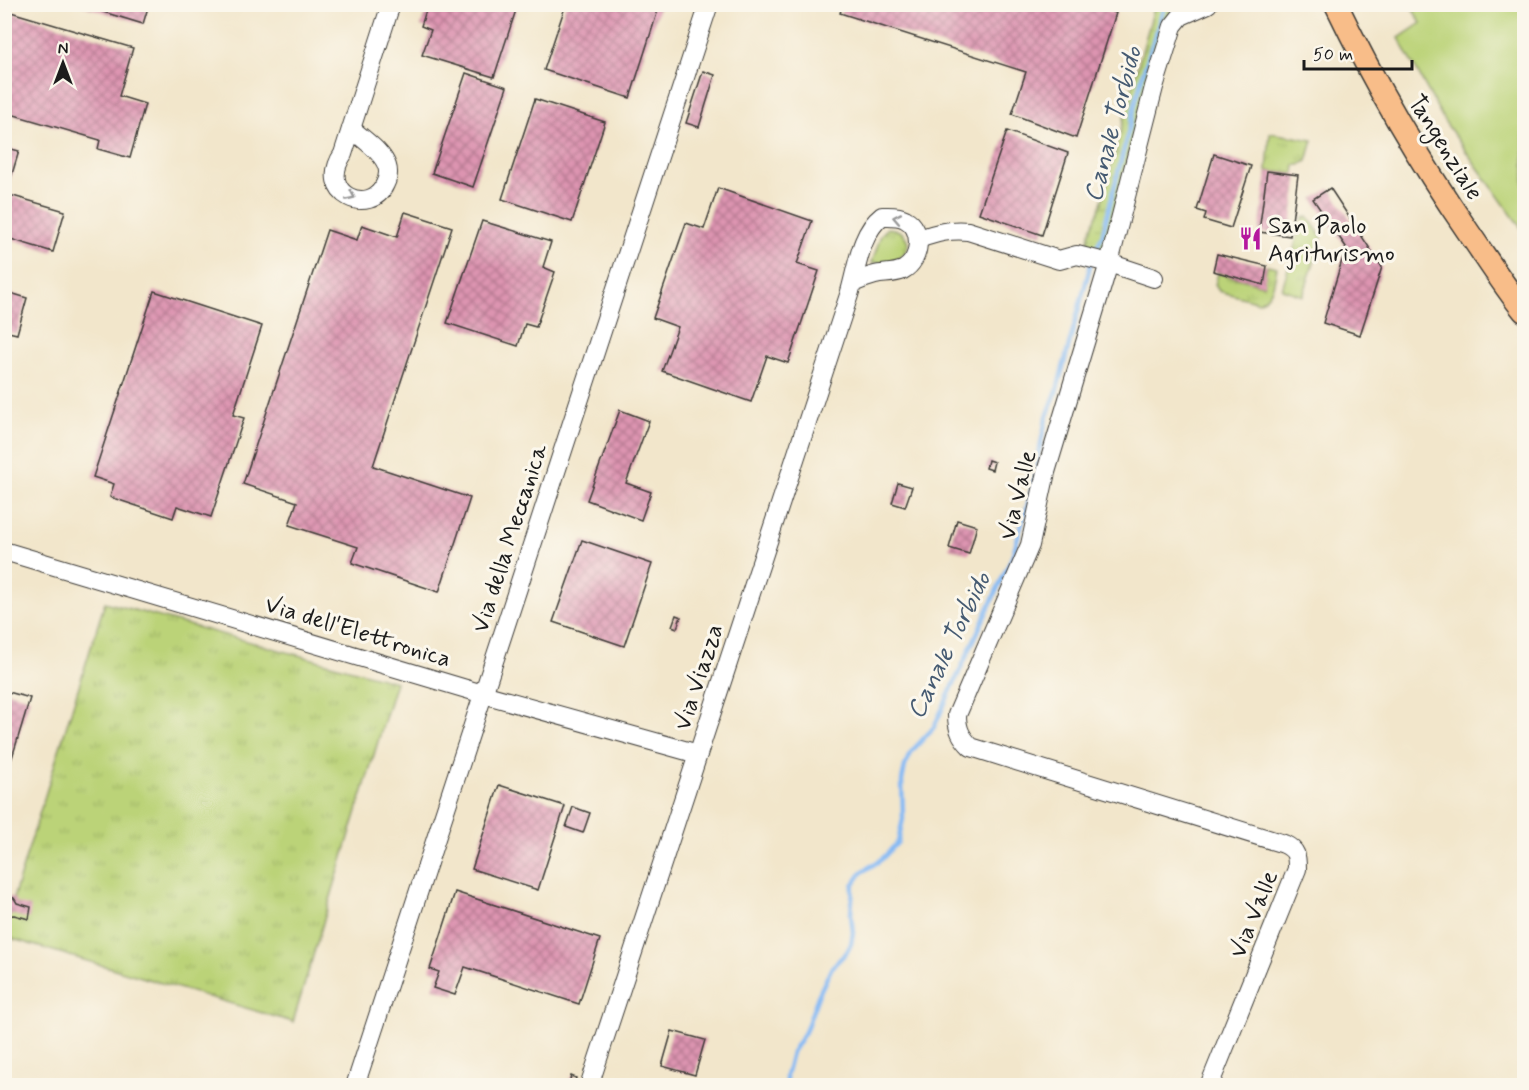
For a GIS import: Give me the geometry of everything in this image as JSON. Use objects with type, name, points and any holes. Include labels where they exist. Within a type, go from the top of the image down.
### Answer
[{"type":"main road","name":"Tangenziale","points":[[1336,4],[1366,68],[1404,135],[1446,200],[1524,311]]},
{"type":"street","points":[[351,128],[391,4]]},
{"type":"street","name":"Via della Meccanica","points":[[355,1086],[708,4]]},
{"type":"street","name":"Via Valle","points":[[1208,4],[1181,16],[1173,26],[1154,87],[1109,263],[1046,472],[1030,545],[960,704],[957,727],[962,739],[971,747],[1284,844],[1292,848],[1298,856],[1297,869],[1209,1086]]},
{"type":"street","name":"Via Viazza","points":[[589,1086],[867,235],[873,223],[882,216],[906,219],[915,228],[919,239]]},
{"type":"street","points":[[853,283],[872,275],[903,269],[911,262],[919,239],[954,230],[968,231],[1059,260],[1077,255],[1154,278]]},
{"type":"street","name":"Via dell'Elettronica","points":[[4,551],[483,694],[698,754]]},
{"type":"green space","points":[[1155,5],[1172,5],[1148,81],[1104,252],[1100,255],[1089,252],[1089,235],[1101,204]]},
{"type":"green space","points":[[1426,5],[1524,5],[1524,232],[1445,122],[1399,38],[1421,23],[1413,10]]},
{"type":"green space","points":[[1270,133],[1313,140],[1307,161],[1295,165],[1294,174],[1267,171]]},
{"type":"green space","points":[[1308,217],[1322,237],[1303,296],[1282,289],[1303,218]]},
{"type":"green space","points":[[888,228],[903,234],[908,243],[907,248],[897,259],[872,263],[881,235]]},
{"type":"green space","points":[[1267,265],[1277,267],[1275,277],[1268,296],[1259,302],[1219,291],[1215,285],[1218,273],[1263,285]]},
{"type":"green space","points":[[105,602],[396,682],[293,1022],[6,937],[8,915]]},
{"type":"building","points":[[77,4],[149,4],[143,24]]},
{"type":"building","points":[[428,4],[518,4],[494,77],[422,55],[431,30],[421,26]]},
{"type":"building","points":[[566,4],[660,4],[630,98],[544,70]]},
{"type":"building","points":[[843,4],[1090,4],[1116,13],[1076,138],[1012,114],[1026,72],[840,13]]},
{"type":"building","points":[[4,10],[133,48],[119,96],[145,104],[130,158],[98,149],[100,140],[4,112]]},
{"type":"building","points":[[703,71],[715,75],[699,127],[686,123]]},
{"type":"building","points":[[466,73],[507,87],[473,187],[432,173]]},
{"type":"building","points":[[535,99],[605,122],[572,222],[502,199]]},
{"type":"building","points":[[1007,131],[1068,153],[1042,235],[979,213]]},
{"type":"building","points":[[4,147],[19,151],[6,194],[65,211],[53,252],[4,237]]},
{"type":"building","points":[[1214,154],[1251,166],[1231,228],[1204,220],[1206,213],[1197,210]]},
{"type":"building","points":[[1267,171],[1298,175],[1290,236],[1259,232]]},
{"type":"building","points":[[718,188],[812,221],[797,264],[819,271],[788,363],[767,356],[751,402],[662,371],[678,327],[653,318],[686,223],[704,229]]},
{"type":"building","points":[[1330,188],[1382,267],[1360,335],[1323,323],[1346,247],[1313,199]]},
{"type":"building","points":[[405,212],[452,227],[373,466],[470,498],[439,592],[352,563],[358,547],[289,525],[297,502],[243,484],[327,230],[357,240],[362,225],[397,237]]},
{"type":"building","points":[[482,221],[551,242],[543,267],[555,272],[536,327],[525,324],[518,346],[447,323]]},
{"type":"building","points":[[1217,254],[1267,266],[1264,285],[1213,271]]},
{"type":"building","points":[[4,291],[27,298],[17,334],[4,331]]},
{"type":"building","points":[[154,291],[262,326],[233,415],[244,418],[211,517],[177,506],[173,518],[110,497],[114,484],[93,477]]},
{"type":"building","points":[[620,410],[649,421],[626,483],[651,492],[641,520],[587,500]]},
{"type":"building","points":[[988,460],[994,462],[992,470],[986,468]]},
{"type":"building","points":[[898,483],[912,487],[905,507],[892,503]]},
{"type":"building","points":[[957,520],[977,526],[969,554],[949,548]]},
{"type":"building","points":[[582,540],[652,564],[624,646],[553,622]]},
{"type":"building","points":[[4,602],[11,605],[5,626],[4,626]]},
{"type":"building","points":[[676,615],[681,617],[677,628],[672,626]]},
{"type":"building","points":[[5,691],[30,698],[5,781]]},
{"type":"building","points":[[499,785],[565,806],[538,890],[472,869]]},
{"type":"building","points":[[573,807],[590,813],[583,833],[566,827]]},
{"type":"building","points":[[455,892],[600,939],[579,1004],[465,967],[455,995],[433,988],[439,972],[430,969]]},
{"type":"building","points":[[4,897],[14,898],[17,903],[31,907],[29,919],[14,915],[4,916]]},
{"type":"building","points":[[672,1031],[705,1040],[695,1075],[662,1066]]},
{"type":"building","points":[[571,1076],[576,1078],[574,1086],[568,1086]]},
{"type":"waterway","name":"Canale Torbido","points":[[1094,253],[1102,236],[1143,73],[1165,4]]},
{"type":"waterway","name":"Canale Torbido","points":[[786,1086],[792,1052],[805,1032],[818,996],[832,967],[847,952],[851,944],[853,885],[862,872],[882,859],[898,842],[903,819],[902,781],[905,766],[912,751],[934,727],[1012,557],[1030,496],[1046,419],[1057,390],[1091,263]]},
{"type":"place","name":"San Paolo Agriturismo","points":[[1250,239]]}]
